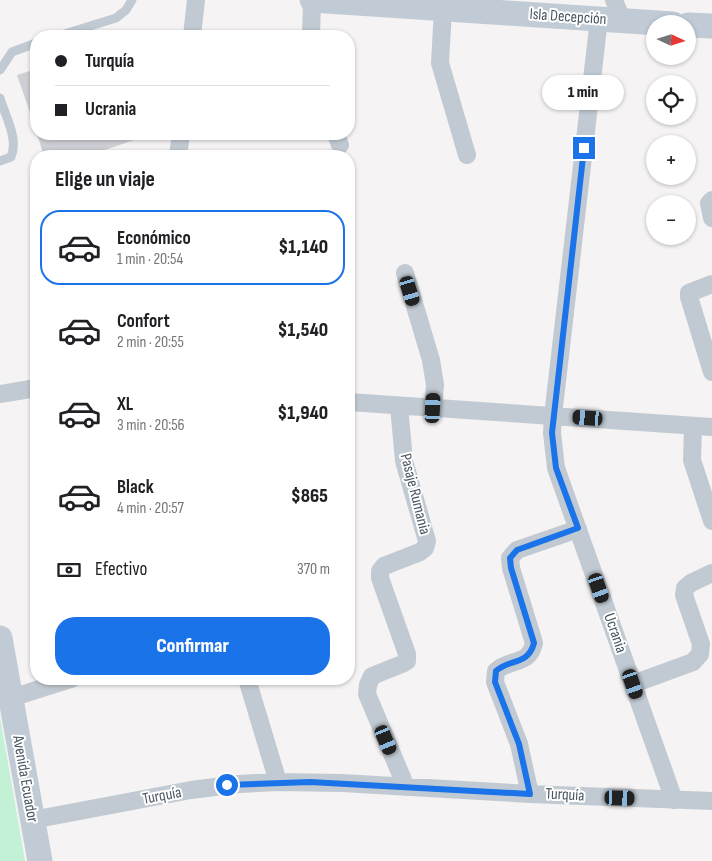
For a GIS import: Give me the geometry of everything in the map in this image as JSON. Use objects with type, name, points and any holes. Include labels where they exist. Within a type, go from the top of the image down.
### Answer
[{"type":"street","points":[[193,30],[196,0]]},
{"type":"street","points":[[311,30],[312,0]]},
{"type":"street","name":"Isla Decepción","points":[[312,0],[443,9],[479,5],[612,13],[646,19]]},
{"type":"street","points":[[443,9],[440,63],[467,155]]},
{"type":"street","name":"Ucrania","points":[[612,13],[552,433],[556,468],[674,800]]},
{"type":"street","points":[[696,25],[712,26]]},
{"type":"street","points":[[712,200],[709,203],[712,218]]},
{"type":"street","points":[[405,273],[431,360],[435,385],[433,408]]},
{"type":"street","points":[[712,284],[689,293],[712,372]]},
{"type":"street","points":[[0,394],[30,389]]},
{"type":"street","points":[[355,402],[712,427]]},
{"type":"street","name":"Pasaje Rumania","points":[[399,406],[404,461],[427,541],[426,548],[420,552],[384,566],[380,571],[380,578],[407,654],[407,660],[402,664],[372,676],[367,694],[406,787]]},
{"type":"street","points":[[693,426],[692,460],[712,521]]},
{"type":"street","points":[[530,794],[519,744],[495,682],[496,671],[502,666],[526,658],[532,652],[534,643],[511,568],[510,558],[517,550],[578,528]]},
{"type":"street","points":[[633,684],[694,662],[700,654],[701,644],[684,595],[684,588],[690,583],[712,573]]},
{"type":"street","name":"Avenida Ecuador","points":[[0,638],[40,861]]},
{"type":"street","points":[[11,698],[52,685]]},
{"type":"street","points":[[249,685],[278,782]]},
{"type":"street","name":"Turquía","points":[[32,820],[191,790],[278,782],[342,783],[530,794],[712,801]]},
{"type":"lane","points":[[77,30],[116,18],[126,10],[132,0]]},
{"type":"lane","points":[[0,70],[12,52],[30,45]]},
{"type":"lane","points":[[0,98],[14,140],[14,150],[11,157],[0,161]]},
{"type":"green space","points":[[0,717],[25,861],[0,861]]},
{"type":"building","points":[[30,71],[30,112],[17,75]]},
{"type":"building","points":[[39,140],[134,140],[105,150],[42,150]]},
{"type":"route","points":[[227,785],[310,782],[530,794],[519,744],[495,682],[496,671],[502,666],[526,658],[532,652],[534,643],[511,568],[510,558],[517,550],[578,528],[556,468],[552,450],[552,433],[584,148]]}]
